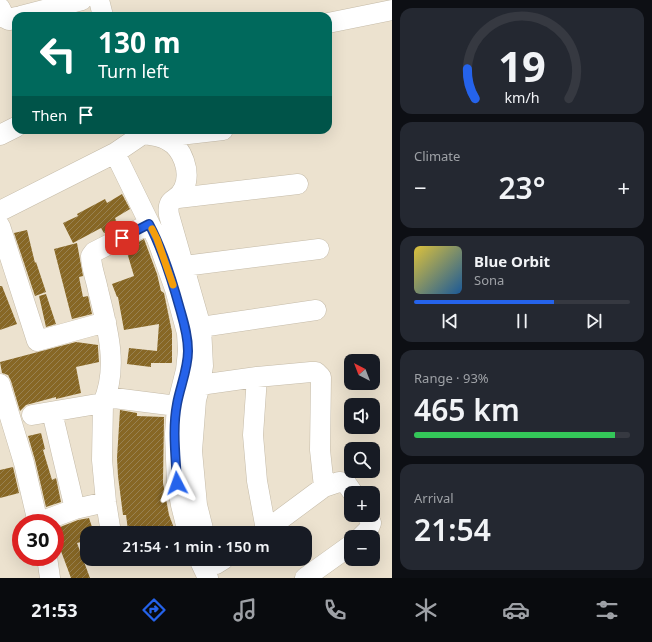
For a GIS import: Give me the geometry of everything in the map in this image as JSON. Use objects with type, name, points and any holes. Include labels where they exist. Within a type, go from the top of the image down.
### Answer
[{"type":"street","points":[[37,12],[82,0]]},
{"type":"street","points":[[99,0],[102,12]]},
{"type":"street","points":[[0,8],[5,18],[9,20],[12,19]]},
{"type":"street","points":[[332,22],[392,10]]},
{"type":"street","points":[[0,135],[12,129]]},
{"type":"street","points":[[0,211],[115,154],[149,134],[167,139],[176,146],[184,162],[187,173],[186,182],[184,190],[178,198]]},
{"type":"street","points":[[115,154],[157,239],[172,282],[187,333],[187,364],[177,406],[175,434],[177,483],[186,526]]},
{"type":"street","points":[[202,526],[197,505],[192,451],[196,400],[203,366],[202,327],[168,207],[170,202],[178,198],[298,184]]},
{"type":"street","points":[[110,526],[102,460],[104,400],[110,375],[110,339],[91,256],[94,252],[149,224]]},
{"type":"street","points":[[0,226],[37,341],[106,322]]},
{"type":"street","points":[[184,266],[319,248]]},
{"type":"street","points":[[202,327],[316,310]]},
{"type":"street","points":[[200,385],[257,377],[311,372],[316,372],[321,376],[320,450],[324,487]]},
{"type":"street","points":[[257,377],[253,435],[263,526]]},
{"type":"street","points":[[0,384],[41,514]]},
{"type":"street","points":[[32,415],[104,400],[177,406]]},
{"type":"street","points":[[52,412],[75,509]]},
{"type":"street","points":[[271,526],[324,487],[339,482],[346,483],[348,486]]},
{"type":"street","points":[[62,514],[75,509],[106,502]]},
{"type":"street","points":[[305,578],[344,550]]},
{"type":"street","points":[[48,566],[50,578]]},
{"type":"building","points":[[122,194],[130,209],[115,218],[118,225],[104,233],[101,228],[73,243],[63,223],[78,216],[77,214],[105,199],[107,203]]},
{"type":"building","points":[[27,230],[35,263],[36,262],[46,292],[35,296],[14,233]]},
{"type":"building","points":[[144,239],[157,274],[161,291],[164,293],[172,332],[172,363],[151,363],[151,367],[127,364],[129,348],[157,351],[159,324],[124,330],[118,297],[112,284],[134,276],[126,249]]},
{"type":"building","points":[[77,243],[83,276],[79,277],[83,297],[88,296],[92,314],[72,319],[54,249]]},
{"type":"building","points":[[0,286],[2,286],[17,324],[0,330]]},
{"type":"building","points":[[46,294],[56,324],[46,327],[39,296]]},
{"type":"building","points":[[76,342],[98,345],[99,362],[76,367],[81,393],[56,399],[56,397],[26,405],[20,411],[11,381],[8,375],[2,373],[0,362]]},
{"type":"building","points":[[120,410],[137,413],[137,416],[164,417],[163,483],[169,515],[173,526],[127,526],[126,515],[123,515],[117,458]]},
{"type":"building","points":[[41,433],[45,449],[43,450],[52,480],[56,478],[61,502],[46,507],[28,436]]},
{"type":"building","points":[[13,467],[19,493],[0,498],[0,470]]},
{"type":"building","points":[[89,518],[92,526],[80,526],[80,542],[77,543],[80,551],[80,566],[86,566],[90,578],[71,578],[64,559],[64,525],[78,520]]},
{"type":"slow traffic","points":[[152,229],[173,285]]},
{"type":"route","points":[[122,238],[149,224],[157,239],[175,289],[187,333],[188,351],[186,370],[177,406],[175,434],[177,483]]}]
